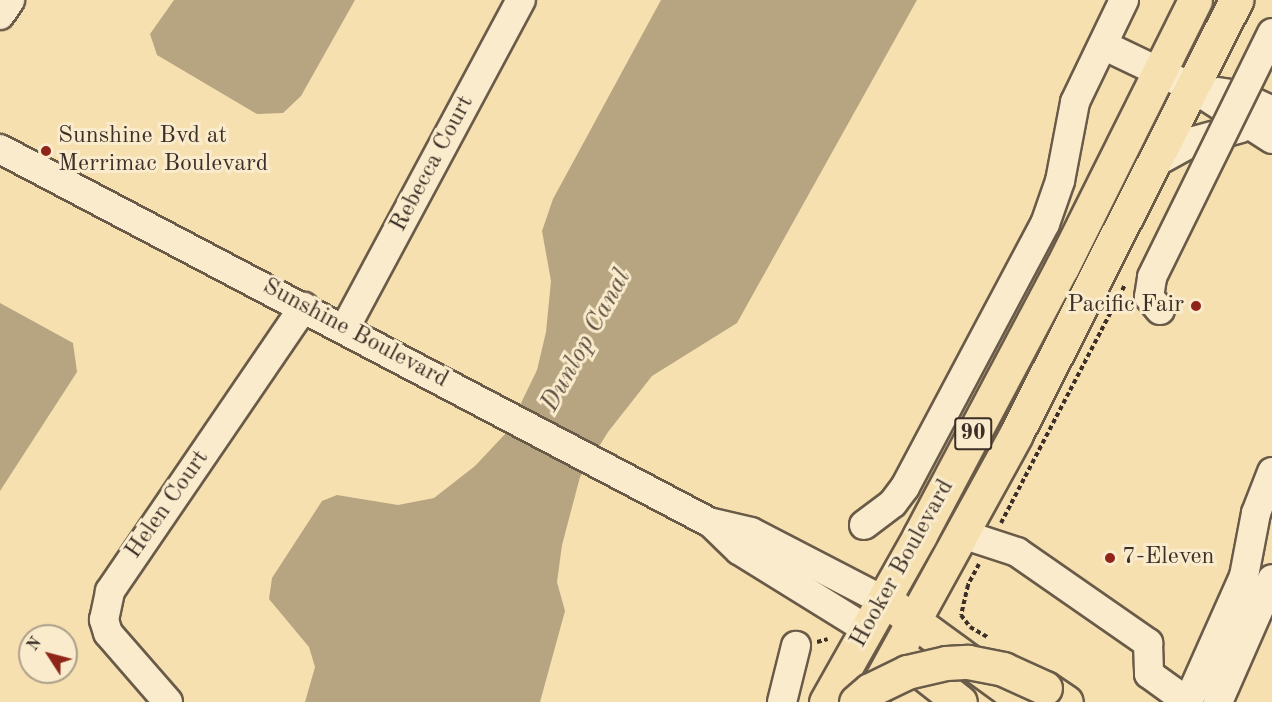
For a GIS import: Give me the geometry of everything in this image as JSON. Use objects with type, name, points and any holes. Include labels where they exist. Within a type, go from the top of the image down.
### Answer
[{"type":"main road","name":"Hooker Boulevard","points":[[826,702],[884,601],[1160,73],[1195,0]]},
{"type":"main road","name":"Hooker Boulevard","points":[[870,702],[914,620],[976,539],[1236,0]]},
{"type":"main road","name":"Sunshine Boulevard","points":[[884,601],[914,620],[1025,702]]},
{"type":"main road","name":"Sunshine Boulevard","points":[[868,630],[960,702]]},
{"type":"main road","points":[[856,702],[870,690],[907,672],[968,662],[1018,674],[1066,702]]},
{"type":"street","points":[[0,15],[10,0]]},
{"type":"street","name":"Rebecca Court","points":[[345,328],[521,0]]},
{"type":"street","name":"Hooker Boulevard","points":[[864,525],[892,503],[905,487],[1045,224],[1060,181],[1076,102],[1124,0]]},
{"type":"street","points":[[1160,310],[1149,297],[1152,277],[1255,125],[1272,33]]},
{"type":"street","points":[[1103,45],[1192,88],[1255,125],[1272,147]]},
{"type":"street","points":[[1156,162],[1194,141],[1255,125]]},
{"type":"street","name":"Sunshine Boulevard","points":[[0,149],[505,412],[709,522],[751,532],[884,601]]},
{"type":"street","name":"Helen Court","points":[[168,702],[108,633],[104,620],[110,591],[304,307]]},
{"type":"street","points":[[1206,702],[1258,533],[1262,493],[1272,472]]},
{"type":"street","name":"Sunshine Boulevard","points":[[709,522],[739,550],[868,630]]},
{"type":"street","points":[[976,539],[1017,552],[1148,643],[1149,674],[1188,702],[1244,576],[1258,533]]},
{"type":"street","points":[[1218,702],[1272,579]]},
{"type":"street","points":[[782,702],[796,646]]},
{"type":"path","points":[[996,643],[970,627],[961,615],[976,539],[1131,273]]},
{"type":"water","points":[[174,0],[355,0],[301,96],[283,113],[257,114],[157,55],[150,34]]},
{"type":"water","name":"Dunlop Canal","points":[[661,0],[917,0],[737,323],[652,376],[608,432],[580,477],[562,545],[557,582],[565,611],[540,702],[305,702],[315,667],[309,647],[269,599],[272,578],[322,501],[337,495],[398,505],[434,498],[475,466],[507,432],[537,370],[546,332],[551,281],[542,231],[553,199]]},
{"type":"water","points":[[0,303],[73,343],[77,372],[0,491]]},
{"type":"place","name":"Sunshine Bvd at Merrimac Boulevard","points":[[46,151]]},
{"type":"place","name":"Pacific Fair","points":[[1196,306]]},
{"type":"place","name":"7-Eleven","points":[[1110,558]]}]
